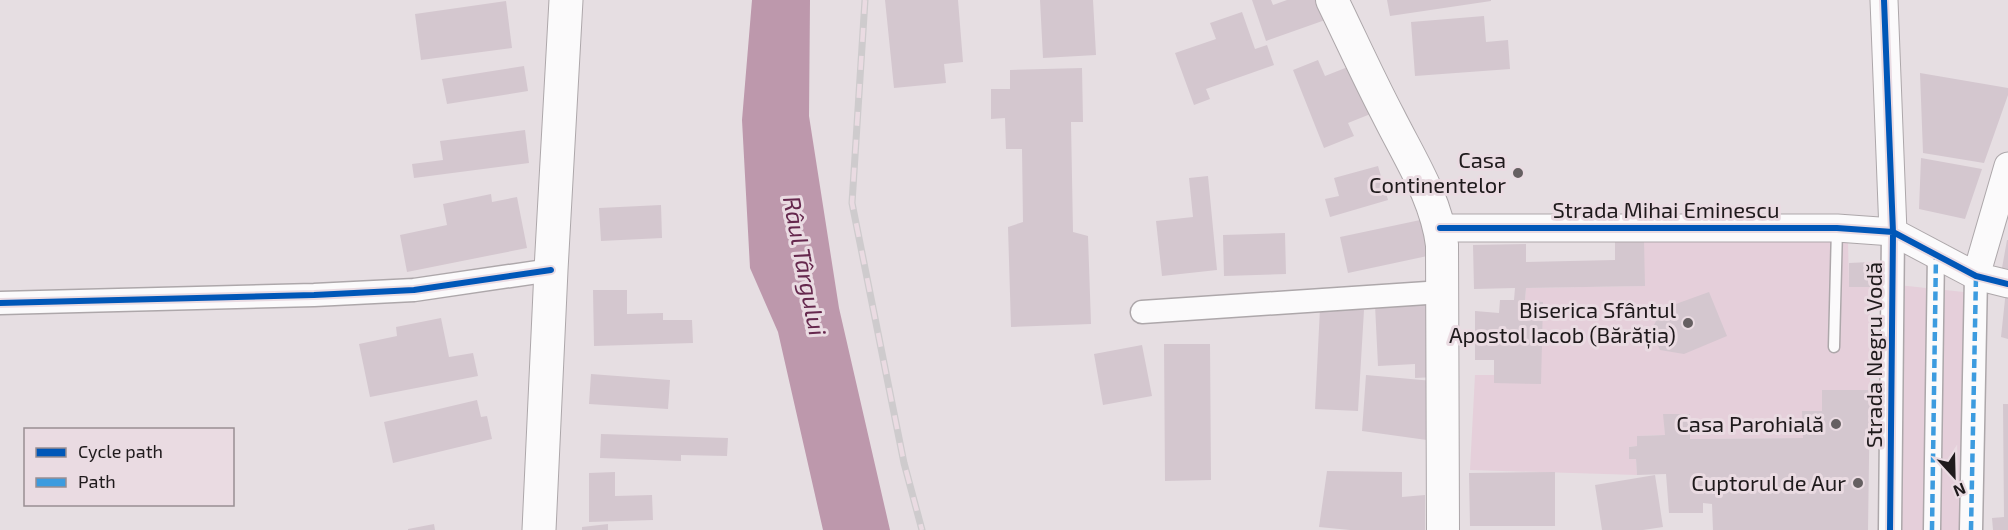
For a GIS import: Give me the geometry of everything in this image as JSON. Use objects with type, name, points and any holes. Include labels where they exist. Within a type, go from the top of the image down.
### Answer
[{"type":"highway","points":[[539,530],[566,0]]},
{"type":"main road","points":[[1332,0],[1388,117],[1426,188],[1440,228],[1442,245],[1443,530]]},
{"type":"street","name":"Strada Negru Vodă","points":[[1884,0],[1893,232],[1890,530]]},
{"type":"street","points":[[1971,530],[1976,276],[2008,166]]},
{"type":"street","name":"Strada Mihai Eminescu","points":[[1440,228],[1837,228],[1893,232]]},
{"type":"street","points":[[1893,232],[1976,276],[2008,284]]},
{"type":"street","points":[[1932,530],[1936,254]]},
{"type":"street","points":[[0,303],[314,295],[414,290],[551,270]]},
{"type":"street","points":[[1142,312],[1442,292]]},
{"type":"lane","points":[[1834,347],[1837,228]]},
{"type":"shaded area","points":[[1644,241],[1848,241],[1849,287],[1870,287],[1870,390],[1822,390],[1822,411],[1803,412],[1803,438],[1690,439],[1690,414],[1664,414],[1665,435],[1637,436],[1637,446],[1629,447],[1629,458],[1636,459],[1637,475],[1470,470],[1475,375],[1494,375],[1494,383],[1525,301],[1526,288],[1644,286]]},
{"type":"shaded area","points":[[1898,285],[1973,293],[1964,530],[1895,530]]},
{"type":"water","name":"Râul Târgului","points":[[752,0],[810,0],[809,116],[839,308],[890,530],[823,530],[778,332],[750,268],[742,120]]},
{"type":"building","points":[[885,0],[958,0],[963,62],[944,64],[946,83],[894,88]]},
{"type":"building","points":[[1040,0],[1093,0],[1096,55],[1043,58]]},
{"type":"building","points":[[1252,0],[1271,0],[1273,5],[1287,0],[1322,0],[1328,19],[1266,41]]},
{"type":"building","points":[[1387,0],[1491,0],[1491,1],[1390,16]]},
{"type":"building","points":[[506,1],[512,48],[421,60],[415,14]]},
{"type":"building","points":[[1242,12],[1255,49],[1267,45],[1274,65],[1206,89],[1210,99],[1194,105],[1175,53],[1216,39],[1210,23]]},
{"type":"building","points":[[1484,16],[1486,42],[1508,40],[1510,69],[1415,76],[1411,22]]},
{"type":"building","points":[[1318,60],[1325,76],[1358,63],[1378,111],[1348,123],[1354,136],[1324,148],[1293,70]]},
{"type":"building","points":[[524,66],[528,91],[447,104],[442,79]]},
{"type":"building","points":[[1082,68],[1083,122],[1071,122],[1073,232],[1088,236],[1091,324],[1011,327],[1008,227],[1023,222],[1022,149],[1006,149],[1005,118],[991,119],[991,89],[1010,89],[1010,70]]},
{"type":"building","points":[[1920,73],[2008,88],[2008,95],[1984,163],[1923,153]]},
{"type":"building","points":[[525,130],[529,163],[414,178],[412,164],[443,160],[440,141]]},
{"type":"building","points":[[1921,158],[1982,169],[1965,219],[1919,209]]},
{"type":"building","points":[[1378,166],[1388,200],[1330,217],[1325,199],[1339,196],[1334,178]]},
{"type":"building","points":[[1208,176],[1217,270],[1162,276],[1156,221],[1193,217],[1189,178]]},
{"type":"building","points":[[491,194],[492,202],[517,197],[527,248],[407,272],[400,235],[447,225],[443,204]]},
{"type":"building","points":[[661,205],[662,238],[601,241],[599,208]]},
{"type":"building","points":[[1425,219],[1432,255],[1348,273],[1340,237]]},
{"type":"building","points":[[1285,233],[1286,274],[1224,276],[1223,235]]},
{"type":"building","points":[[2008,240],[2008,269],[2002,268]]},
{"type":"building","points":[[1644,241],[1645,286],[1526,288],[1525,301],[1543,302],[1541,384],[1494,383],[1494,360],[1475,360],[1475,311],[1499,313],[1500,300],[1514,300],[1515,288],[1474,289],[1473,245],[1526,244],[1526,262],[1615,260],[1615,242]]},
{"type":"building","points":[[1870,262],[1870,287],[1849,287],[1849,263]]},
{"type":"building","points":[[593,290],[627,290],[627,314],[663,313],[663,320],[692,320],[693,343],[594,346]]},
{"type":"building","points":[[2006,290],[2008,290],[2008,339],[2001,337]]},
{"type":"building","name":"Biserica Sfântul Apostol Iacob (Bărăția)","points":[[1709,292],[1727,336],[1684,354],[1660,350],[1651,331],[1662,309]]},
{"type":"building","points":[[1432,303],[1435,377],[1415,378],[1415,364],[1378,366],[1375,305]]},
{"type":"building","points":[[1320,308],[1364,310],[1358,411],[1315,409]]},
{"type":"building","points":[[441,318],[449,357],[473,353],[478,376],[370,397],[359,344],[397,336],[396,327]]},
{"type":"building","points":[[1164,344],[1210,344],[1211,480],[1165,481]]},
{"type":"building","points":[[1142,345],[1152,396],[1103,405],[1094,354]]},
{"type":"building","points":[[591,374],[670,380],[668,409],[589,404]]},
{"type":"building","points":[[1366,375],[1433,381],[1434,441],[1362,431]]},
{"type":"building","points":[[1822,390],[1870,390],[1868,530],[1713,530],[1712,504],[1703,503],[1703,513],[1669,513],[1666,474],[1637,475],[1636,459],[1629,459],[1629,447],[1637,446],[1637,436],[1665,435],[1663,414],[1690,414],[1690,439],[1803,438],[1802,411],[1822,411]]},
{"type":"building","points":[[477,400],[481,417],[487,416],[492,439],[393,463],[384,422]]},
{"type":"building","points":[[2003,404],[2008,404],[2008,530],[1993,530],[1992,518],[2004,517]]},
{"type":"building","points":[[601,434],[728,438],[727,456],[681,455],[681,461],[600,458]]},
{"type":"building","points":[[1327,471],[1402,472],[1402,497],[1425,495],[1425,530],[1350,530],[1319,527]]},
{"type":"building","points":[[615,472],[615,496],[652,495],[653,520],[589,522],[589,473]]},
{"type":"building","points":[[1555,472],[1555,526],[1470,526],[1469,473]]},
{"type":"building","points":[[1655,475],[1663,527],[1643,530],[1602,530],[1595,485]]},
{"type":"building","points":[[434,524],[435,530],[408,530],[408,529]]},
{"type":"building","points":[[608,524],[608,530],[582,530],[582,527]]},
{"type":"railway","points":[[865,0],[852,203],[904,463],[922,530]]},
{"type":"marked path","points":[[1932,530],[1936,254]]},
{"type":"marked path","points":[[1971,530],[1976,276]]},
{"type":"cycle path","points":[[1884,0],[1893,232],[1890,530]]},
{"type":"cycle path","points":[[1440,228],[1837,228],[1893,232],[1976,276],[2008,284]]},
{"type":"cycle path","points":[[0,303],[314,295],[414,290],[551,270]]},
{"type":"place","name":"Casa Continentelor","points":[[1518,173]]},
{"type":"place","name":"Biserica Sfântul Apostol Iacob (Bărăția)","points":[[1688,323]]},
{"type":"place","name":"Casa Parohială","points":[[1836,424]]},
{"type":"place","name":"Cuptorul de Aur","points":[[1858,483]]}]
